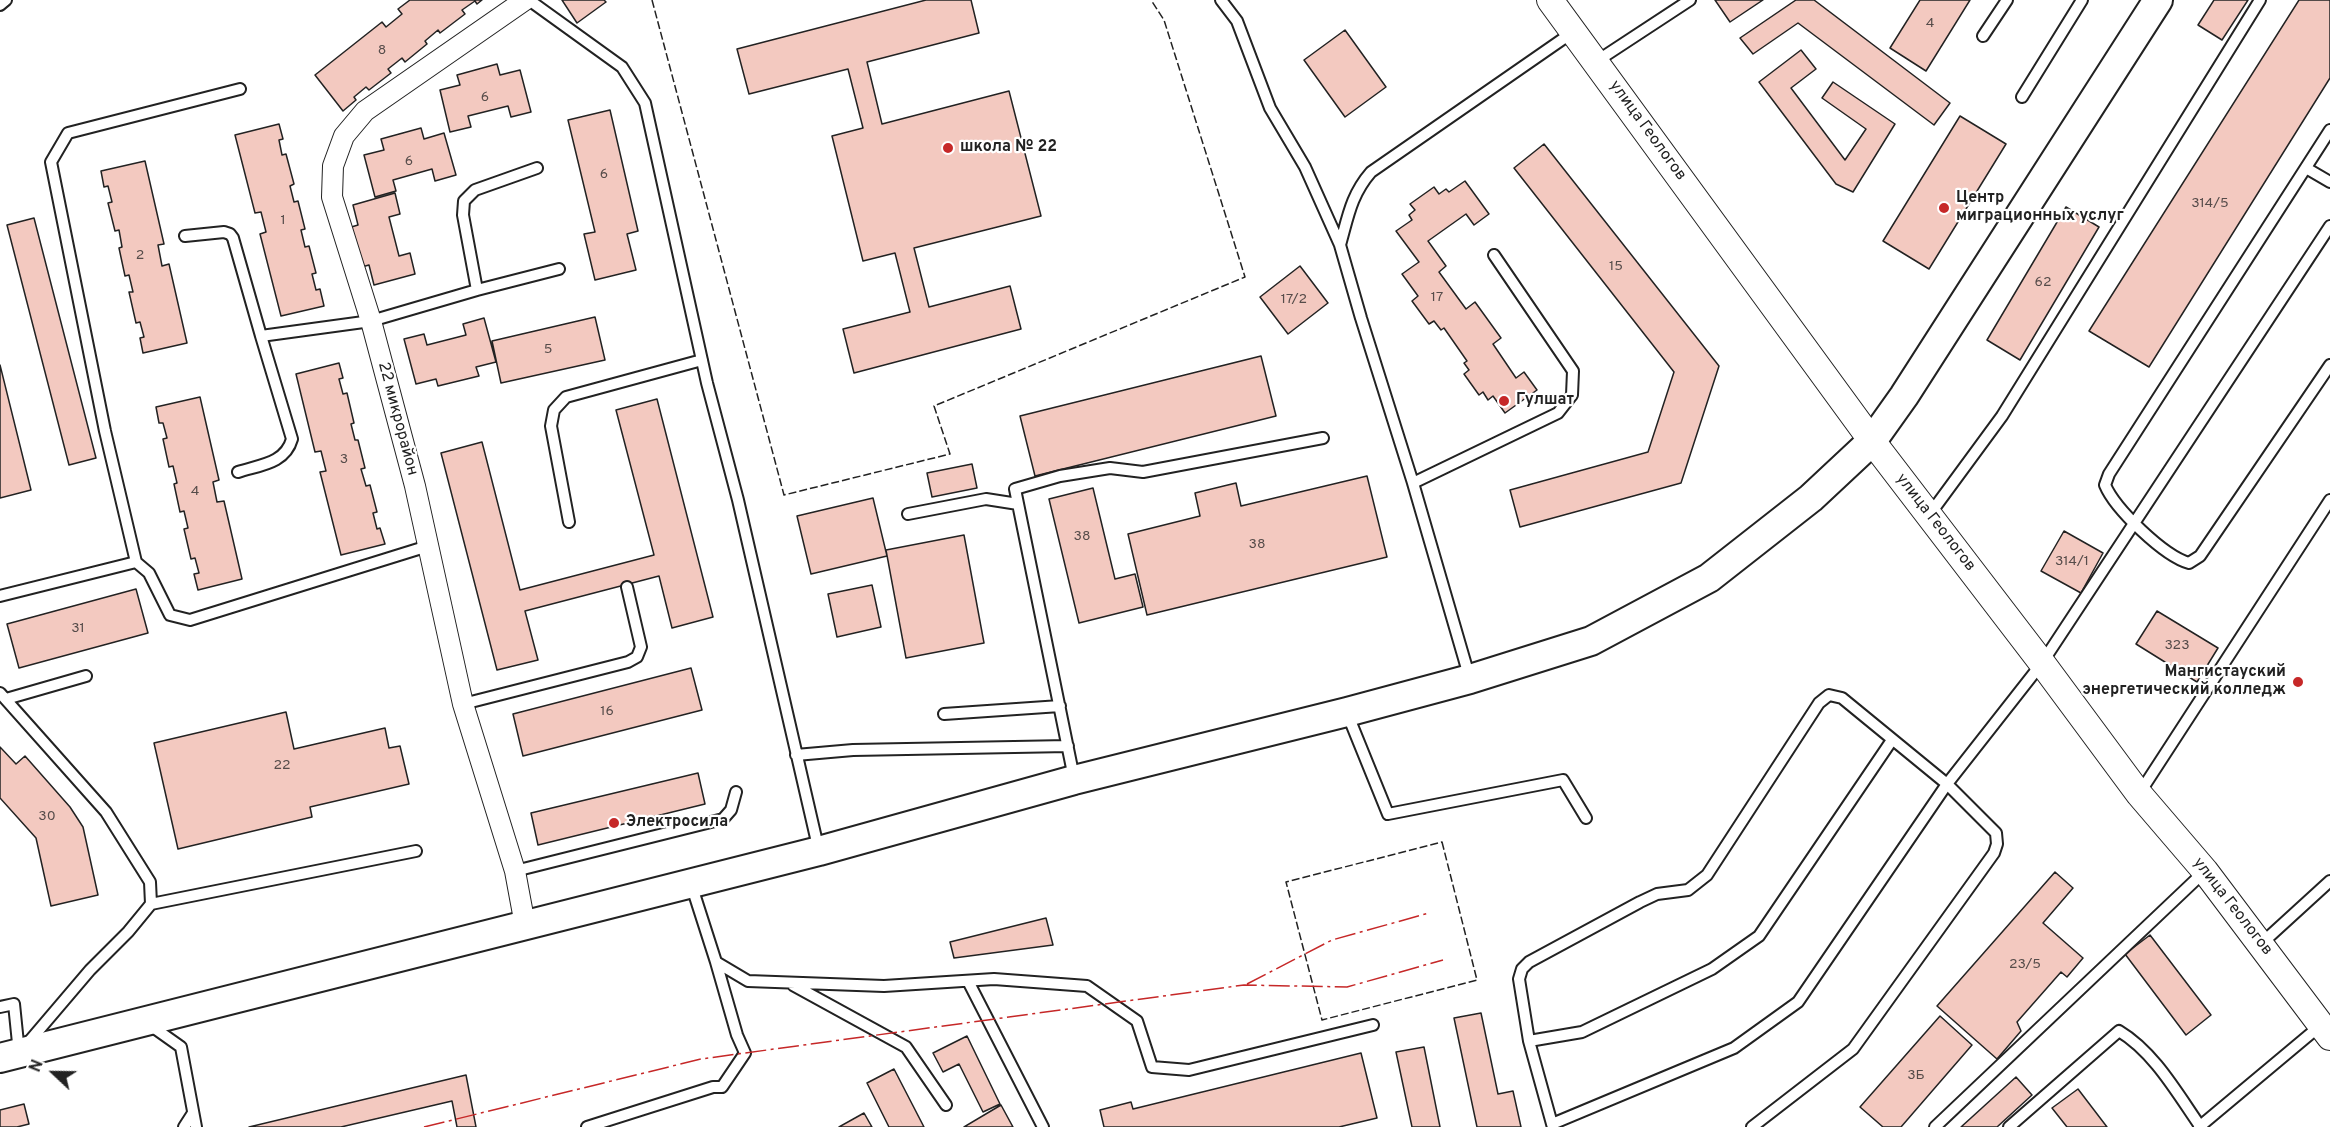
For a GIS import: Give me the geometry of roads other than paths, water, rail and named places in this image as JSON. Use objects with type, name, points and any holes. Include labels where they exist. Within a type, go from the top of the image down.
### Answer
[{"type":"main road","points":[[9,1055],[819,851],[1074,780],[1470,679],[1591,641],[1709,578],[1811,498],[1872,441],[1904,396],[2158,0]]},
{"type":"street","name":"22 микрорайон","points":[[525,925],[515,871],[463,704],[415,486],[371,321],[332,197],[333,166],[344,136],[365,111],[527,0]]},
{"type":"street","name":"улица Геологов","points":[[1550,0],[1597,61],[1872,441],[2139,794],[2205,871],[2325,1031]]},
{"type":"lane","points":[[0,5],[6,0]]},
{"type":"lane","points":[[527,0],[622,67],[645,102],[702,360],[738,500],[819,851]]},
{"type":"lane","points":[[1221,0],[1237,21],[1270,108],[1305,167],[1340,245],[1470,679]]},
{"type":"lane","points":[[1597,61],[1690,0]]},
{"type":"lane","points":[[1983,36],[2007,0]]},
{"type":"lane","points":[[2022,97],[2082,0]]},
{"type":"lane","points":[[1929,515],[2002,416],[2260,0]]},
{"type":"lane","points":[[1340,245],[1352,200],[1360,184],[1371,172],[1574,32]]},
{"type":"lane","points":[[240,89],[68,133],[51,162],[105,431],[136,562],[149,573],[170,615],[190,620],[428,546]]},
{"type":"lane","points":[[2330,130],[2109,474],[2105,485],[2110,497],[2134,523],[2177,559],[2189,563],[2200,556],[2330,365]]},
{"type":"lane","points":[[477,290],[463,215],[464,201],[475,190],[537,168]]},
{"type":"lane","points":[[2306,168],[2330,182]]},
{"type":"lane","points":[[1752,1127],[1853,1049],[1994,853],[1997,844],[1996,833],[1947,784],[1842,698],[1829,695],[1819,703],[1707,875],[1688,890],[1657,894],[1648,898],[1530,962],[1522,969],[1519,979],[1529,1041],[1553,1126],[1734,1048],[1798,1002],[1947,784],[2042,663],[2330,226]]},
{"type":"lane","points":[[185,236],[224,232],[233,238],[292,440],[289,451],[282,458],[238,472]]},
{"type":"lane","points":[[1413,483],[1558,413],[1572,394],[1573,371],[1494,255]]},
{"type":"lane","points":[[261,336],[371,321],[559,269]]},
{"type":"lane","points":[[569,522],[551,426],[554,410],[566,397],[702,360]]},
{"type":"lane","points":[[1074,780],[1015,489],[1060,476],[1110,468],[1143,472],[1323,438]]},
{"type":"lane","points":[[909,514],[986,499],[1018,504]]},
{"type":"lane","points":[[2139,794],[2330,500]]},
{"type":"lane","points":[[0,596],[136,562]]},
{"type":"lane","points":[[463,704],[628,662],[637,657],[641,647],[627,586]]},
{"type":"lane","points":[[86,676],[3,696],[106,812],[150,882],[151,904]]},
{"type":"lane","points":[[944,714],[1060,706]]},
{"type":"lane","points":[[1347,712],[1388,814],[1563,780],[1586,818]]},
{"type":"lane","points":[[1529,1041],[1582,1032],[1712,969],[1759,936],[1892,740]]},
{"type":"lane","points":[[796,755],[854,750],[1068,746]]},
{"type":"lane","points":[[515,871],[723,819],[731,810],[736,792]]},
{"type":"lane","points":[[9,1055],[128,932],[151,904],[416,851]]},
{"type":"lane","points":[[1935,1127],[2205,871]]},
{"type":"lane","points":[[586,1127],[703,1090],[722,1087],[730,1079],[745,1053],[737,1035],[691,884]]},
{"type":"lane","points":[[2261,945],[2328,885]]},
{"type":"lane","points":[[716,962],[748,981],[884,986],[994,979],[1087,986],[1137,1021],[1152,1067],[1189,1070],[1373,1025]]},
{"type":"lane","points":[[968,981],[1043,1127]]},
{"type":"lane","points":[[790,983],[906,1047],[946,1106]]},
{"type":"lane","points":[[0,1007],[14,1004],[9,1055]]},
{"type":"lane","points":[[145,1021],[181,1047],[196,1127]]},
{"type":"lane","points":[[2009,1127],[2120,1030],[2131,1037],[2147,1053],[2200,1126],[2325,1031]]},
{"type":"lane","points":[[184,1127],[193,1113]]},
{"type":"place","name":"школа № 22","points":[[948,148]]},
{"type":"place","name":"Центр миграционных услуг","points":[[1944,208]]},
{"type":"place","name":"Гулшат","points":[[1504,401]]},
{"type":"place","name":"Мангистауский энергетический колледж","points":[[2298,682]]},
{"type":"place","name":"Электросила","points":[[614,823]]}]
